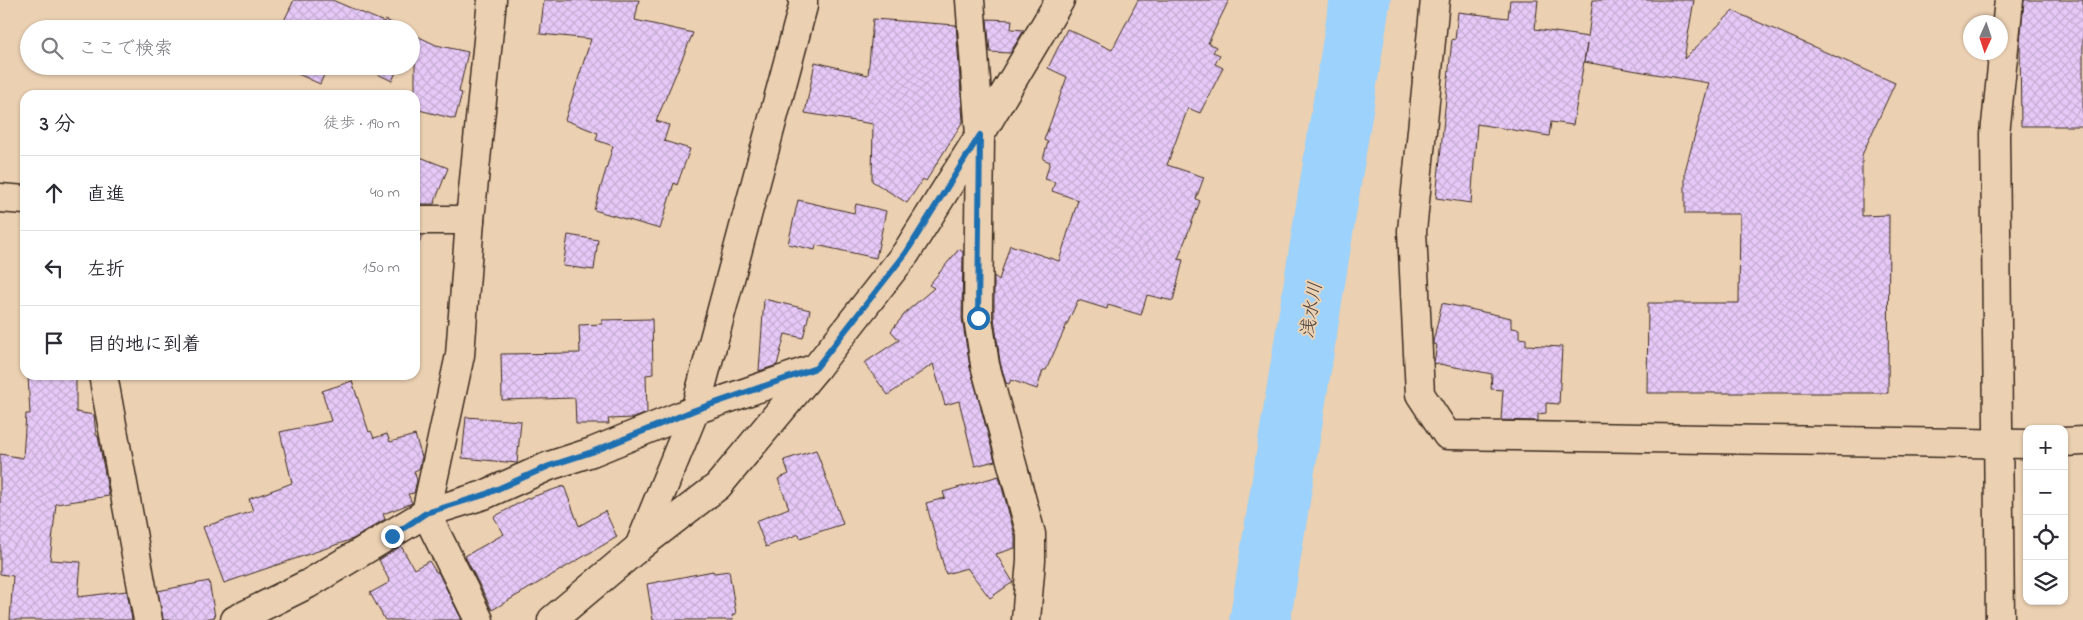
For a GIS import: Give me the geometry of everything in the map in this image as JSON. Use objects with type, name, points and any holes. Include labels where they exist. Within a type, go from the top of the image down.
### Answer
[{"type":"street","points":[[479,620],[426,513],[460,355],[470,220],[492,0]]},
{"type":"street","points":[[639,547],[695,410],[803,6],[803,0]]},
{"type":"street","points":[[970,0],[980,135],[978,318],[985,365],[1031,534],[1031,560],[1026,620]]},
{"type":"street","points":[[555,619],[639,547],[718,486],[816,368],[906,253],[980,135],[1060,0]]},
{"type":"street","points":[[1435,0],[1412,231],[1420,394],[1447,435],[2023,444]]},
{"type":"street","points":[[2000,620],[1995,134],[2009,0]]},
{"type":"street","points":[[0,198],[20,200]]},
{"type":"street","points":[[420,220],[470,220]]},
{"type":"street","points":[[235,620],[308,584],[426,513],[484,495],[549,466],[592,452],[695,410],[816,368]]},
{"type":"street","points":[[104,380],[148,620]]},
{"type":"street","points":[[2068,442],[2083,442]]},
{"type":"building","points":[[294,0],[332,0],[379,20],[284,20]]},
{"type":"building","points":[[544,0],[639,0],[635,20],[693,33],[656,121],[669,125],[664,141],[690,149],[677,185],[674,183],[660,229],[594,210],[613,146],[596,140],[598,133],[565,120],[591,39],[540,34]]},
{"type":"building","points":[[1138,0],[1229,0],[1208,43],[1216,47],[1213,52],[1220,55],[1215,64],[1223,68],[1200,113],[1188,108],[1167,165],[1204,177],[1196,199],[1200,201],[1178,259],[1183,260],[1173,301],[1147,295],[1141,315],[1108,305],[1107,309],[1078,300],[1046,370],[1043,370],[1037,389],[1011,380],[1009,384],[1006,383],[1000,362],[994,317],[994,276],[999,280],[1010,245],[1059,261],[1078,200],[1052,191],[1055,182],[1045,179],[1050,162],[1043,159],[1048,142],[1044,140],[1067,77],[1048,68],[1067,29],[1112,50]]},
{"type":"building","points":[[1510,0],[1538,0],[1535,29],[1588,37],[1593,0],[1694,0],[1684,59],[1733,11],[1895,83],[1862,155],[1862,216],[1889,215],[1888,393],[1647,393],[1648,303],[1739,303],[1740,214],[1685,214],[1685,171],[1709,83],[1584,62],[1587,44],[1573,125],[1551,122],[1549,136],[1477,124],[1471,203],[1436,198],[1452,39],[1455,40],[1458,12],[1508,18]]},
{"type":"building","points":[[2024,0],[2083,0],[2083,126],[2021,126],[2020,42]]},
{"type":"building","points":[[873,19],[956,25],[963,121],[926,181],[923,179],[907,203],[872,181],[873,124],[805,113],[815,62],[868,75]]},
{"type":"building","points":[[987,19],[1012,20],[1011,29],[1024,30],[1010,53],[990,52]]},
{"type":"building","points":[[420,37],[436,45],[468,52],[459,92],[462,93],[455,119],[420,110],[420,90],[415,90],[415,75],[420,75]]},
{"type":"building","points":[[300,75],[324,75],[320,84]]},
{"type":"building","points":[[380,75],[395,75],[392,81]]},
{"type":"building","points":[[420,157],[448,168],[434,204],[420,204]]},
{"type":"building","points":[[798,200],[854,213],[856,204],[886,211],[876,258],[816,245],[815,250],[788,244]]},
{"type":"building","points":[[568,235],[598,240],[594,270],[563,266]]},
{"type":"building","points":[[959,249],[963,252],[962,318],[970,367],[995,461],[975,466],[959,401],[945,405],[933,364],[888,395],[864,363],[899,340],[891,331],[907,311],[934,288],[929,285]]},
{"type":"building","points":[[764,299],[810,310],[803,338],[785,334],[777,365],[759,371]]},
{"type":"building","points":[[1442,303],[1511,318],[1511,328],[1519,329],[1519,338],[1526,339],[1526,345],[1562,347],[1559,404],[1546,403],[1546,413],[1538,414],[1538,421],[1501,420],[1503,390],[1491,389],[1492,374],[1434,363],[1437,345],[1433,344],[1433,342]]},
{"type":"building","points":[[652,319],[653,374],[646,375],[647,413],[634,418],[608,419],[609,424],[576,424],[575,398],[502,400],[501,354],[580,353],[579,325],[602,324],[602,320]]},
{"type":"building","points":[[28,380],[76,380],[76,412],[94,415],[96,435],[98,436],[109,496],[56,504],[50,560],[81,562],[78,597],[127,591],[132,620],[10,620],[13,576],[0,574],[0,454],[23,458],[26,414],[30,414]]},
{"type":"building","points":[[352,381],[369,432],[371,431],[374,438],[387,434],[390,442],[415,435],[422,457],[419,469],[414,471],[417,480],[414,493],[408,494],[412,503],[383,514],[385,519],[353,539],[224,583],[203,527],[253,511],[249,499],[292,483],[280,432],[331,421],[322,391]]},
{"type":"building","points":[[466,417],[521,421],[517,463],[462,458]]},
{"type":"building","points":[[816,450],[843,524],[800,538],[799,534],[766,547],[756,521],[789,508],[778,479],[789,474],[784,460]]},
{"type":"building","points":[[999,476],[1015,536],[1015,548],[996,554],[1013,582],[990,598],[967,568],[946,574],[926,503],[945,498],[943,492]]},
{"type":"building","points":[[564,486],[579,526],[605,511],[617,537],[492,610],[465,556],[504,534],[494,517],[526,499]]},
{"type":"building","points":[[401,546],[414,569],[429,561],[436,572],[438,572],[462,620],[385,620],[370,593],[390,582],[379,560]]},
{"type":"building","points":[[713,571],[714,573],[729,571],[736,614],[732,615],[733,620],[653,620],[647,584]]},
{"type":"building","points":[[209,581],[215,617],[198,620],[163,620],[158,591]]},
{"type":"waterway","name":"浅水川","points":[[1260,620],[1360,0]]},
{"type":"route","points":[[392,536],[426,513],[484,495],[549,466],[592,452],[695,410],[816,368],[906,253],[980,135],[978,318]]}]
